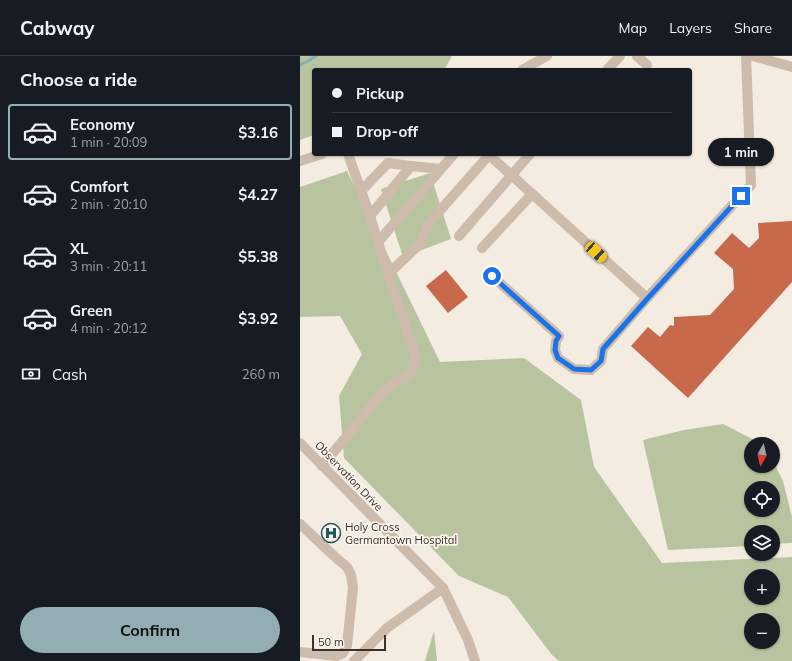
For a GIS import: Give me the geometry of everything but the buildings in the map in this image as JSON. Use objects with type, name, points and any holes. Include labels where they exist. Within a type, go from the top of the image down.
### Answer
[{"type":"street","points":[[526,68],[547,56]]},
{"type":"street","points":[[609,68],[620,56]]},
{"type":"street","points":[[637,56],[647,64]]},
{"type":"street","points":[[492,276],[559,336],[556,341],[555,350],[558,358],[574,369],[591,370],[601,361],[603,349],[751,185],[746,56]]},
{"type":"street","points":[[753,56],[792,67]]},
{"type":"street","points":[[300,161],[316,156]]},
{"type":"street","points":[[322,466],[385,390],[411,373],[416,358],[370,216],[349,156]]},
{"type":"street","points":[[378,242],[452,156]]},
{"type":"street","points":[[388,274],[421,243],[429,222],[487,156]]},
{"type":"street","points":[[489,156],[648,298]]},
{"type":"street","points":[[459,236],[528,156]]},
{"type":"street","points":[[361,191],[388,163],[441,169]]},
{"type":"street","points":[[370,216],[411,166]]},
{"type":"street","points":[[482,248],[532,194]]},
{"type":"street","name":"Observation Drive","points":[[300,443],[443,588],[468,640],[475,661]]},
{"type":"street","points":[[300,524],[347,567],[351,575],[353,587],[347,646],[343,653],[337,656],[300,652]]},
{"type":"street","points":[[354,661],[387,628],[443,588]]},
{"type":"green space","points":[[300,56],[452,56],[445,68],[312,68],[312,136],[300,140]]},
{"type":"green space","points":[[347,171],[440,362],[524,358],[581,400],[594,467],[662,563],[744,559],[744,561],[780,561],[780,558],[792,557],[792,661],[559,661],[552,655],[508,597],[459,576],[344,458],[339,396],[362,354],[340,316],[300,317],[300,187]]},
{"type":"green space","points":[[430,173],[451,239],[403,257],[381,189]]},
{"type":"green space","points":[[723,424],[748,437],[744,437],[744,473],[779,473],[783,481],[792,517],[792,543],[780,544],[780,525],[744,525],[744,546],[668,550],[643,440],[684,430]]},
{"type":"green space","points":[[434,631],[437,661],[425,661]]},
{"type":"waterway","points":[[300,65],[316,56]]},
{"type":"place","name":"Holy Cross Germantown Hospital","points":[[331,533]]},
{"type":"route","points":[[492,276],[559,336],[556,341],[555,350],[558,358],[574,369],[591,370],[601,361],[603,349],[741,196]]}]
